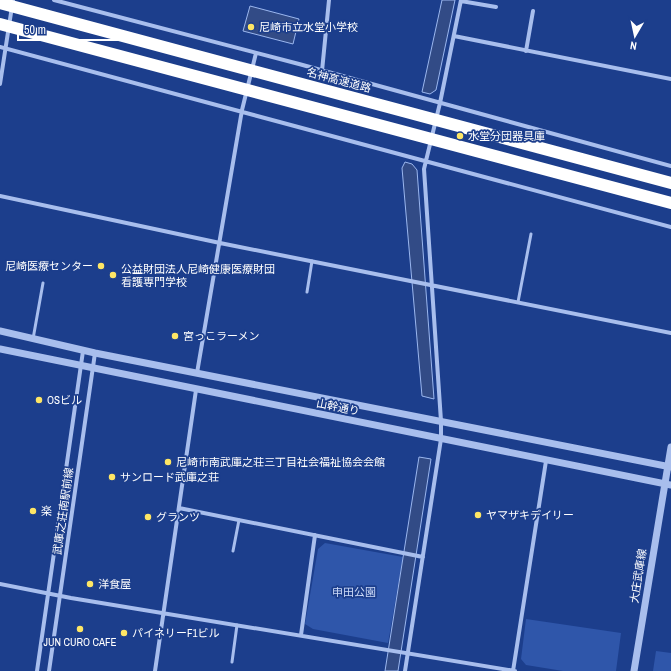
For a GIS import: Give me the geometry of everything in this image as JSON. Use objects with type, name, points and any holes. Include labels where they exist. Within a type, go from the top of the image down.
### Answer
[{"type":"highway","name":"名神高速道路","points":[[0,3],[671,182]]},
{"type":"highway","points":[[0,24],[671,203]]},
{"type":"street","points":[[0,84],[2,47],[13,0]]},
{"type":"street","points":[[54,0],[256,53],[671,166]]},
{"type":"street","points":[[322,71],[329,0]]},
{"type":"street","points":[[405,671],[406,653],[421,556],[441,439],[441,421],[429,284],[425,160],[440,103],[461,0],[496,7]]},
{"type":"street","points":[[526,51],[533,11]]},
{"type":"street","points":[[454,36],[671,79]]},
{"type":"street","points":[[2,47],[242,110],[671,227]]},
{"type":"street","points":[[197,373],[242,110],[256,53]]},
{"type":"street","points":[[0,196],[220,243],[412,280],[671,333]]},
{"type":"street","name":"山幹通り","points":[[0,331],[83,351],[669,466]]},
{"type":"street","name":"山幹通り","points":[[0,349],[93,370],[668,484]]},
{"type":"street","name":"武庫之荘南駅前線","points":[[37,671],[83,351]]},
{"type":"street","name":"武庫之荘南駅前線","points":[[49,671],[95,353]]},
{"type":"street","points":[[156,671],[196,390]]},
{"type":"street","name":"大庄武庫線","points":[[634,671],[668,484],[671,447]]},
{"type":"street","points":[[0,584],[163,614],[301,635],[514,671],[546,461]]},
{"type":"street","points":[[179,508],[421,556]]},
{"type":"street","points":[[301,635],[315,535]]},
{"type":"lane","points":[[518,302],[531,234]]},
{"type":"lane","points":[[307,292],[312,261]]},
{"type":"lane","points":[[33,339],[43,283]]},
{"type":"lane","points":[[233,551],[239,520]]},
{"type":"lane","points":[[232,662],[237,625]]},
{"type":"green space","name":"申田公園","points":[[325,543],[403,557],[388,643],[313,629],[305,624],[318,549]]},
{"type":"green space","points":[[526,619],[621,633],[616,671],[563,671],[526,665],[521,659]]},
{"type":"green space","points":[[656,651],[671,653],[671,671],[653,671]]},
{"type":"shaded area","points":[[442,0],[455,0],[436,90],[430,94],[422,92]]},
{"type":"shaded area","points":[[250,6],[299,19],[293,44],[243,31]]},
{"type":"shaded area","points":[[405,162],[412,164],[417,170],[434,399],[422,396],[402,168]]},
{"type":"shaded area","points":[[419,457],[431,459],[398,671],[385,671]]},
{"type":"place","name":"尼崎市立水堂小学校","points":[[251,27]]},
{"type":"place","name":"水堂分団器具庫","points":[[460,136]]},
{"type":"place","name":"尼崎医療センター","points":[[101,266]]},
{"type":"place","name":"公益財団法人尼崎健康医療財団 看護専門学校","points":[[113,275]]},
{"type":"place","name":"宮っこラーメン","points":[[175,336]]},
{"type":"place","name":"OSビル","points":[[39,400]]},
{"type":"place","name":"尼崎市南武庫之荘三丁目社会福祉協会会館","points":[[168,462]]},
{"type":"place","name":"サンロード武庫之荘","points":[[112,477]]},
{"type":"place","name":"楽","points":[[33,511]]},
{"type":"place","name":"ヤマザキデイリー","points":[[478,515]]},
{"type":"place","name":"グランツ","points":[[148,517]]},
{"type":"place","name":"洋食屋","points":[[90,584]]},
{"type":"place","name":"JUN CURO CAFE","points":[[80,629]]},
{"type":"place","name":"パイネリーF1ビル","points":[[124,633]]}]
